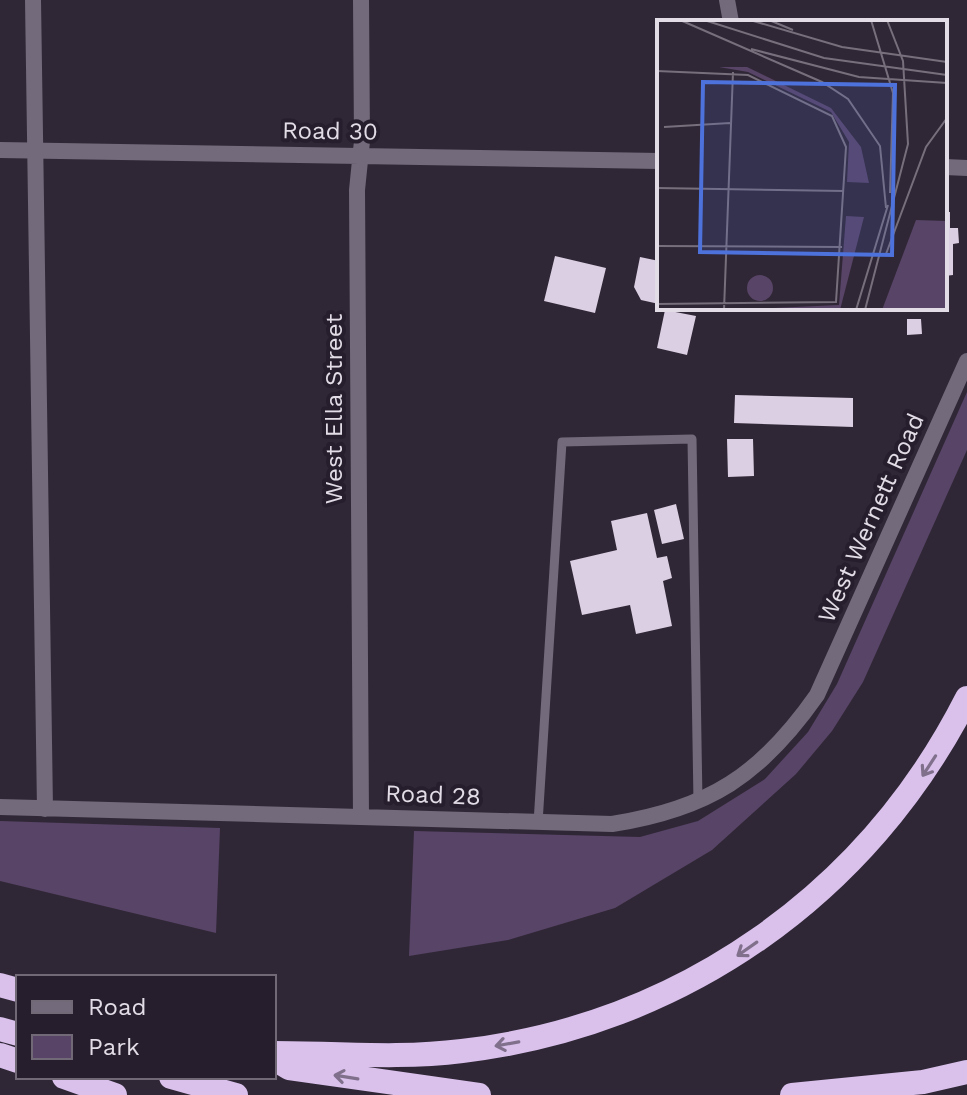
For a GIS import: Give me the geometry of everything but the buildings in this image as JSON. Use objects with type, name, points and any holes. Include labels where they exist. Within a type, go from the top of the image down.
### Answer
[{"type":"highway","points":[[276,1056],[398,1057],[537,1039],[619,1013],[695,981],[764,937],[824,890],[855,859],[905,801],[932,762],[967,698]]},
{"type":"highway","points":[[276,1058],[289,1068],[479,1095]]},
{"type":"highway","points":[[792,1095],[923,1082],[967,1072]]},
{"type":"highway","points":[[70,1079],[115,1095]]},
{"type":"highway","points":[[178,1079],[236,1095]]},
{"type":"street","points":[[33,0],[45,809]]},
{"type":"street","name":"West Ella Street","points":[[361,0],[361,155],[357,206],[361,817]]},
{"type":"street","points":[[727,0],[731,20]]},
{"type":"street","name":"Road 30","points":[[0,150],[657,161]]},
{"type":"street","points":[[947,167],[967,168]]},
{"type":"street","name":"West Wernett Road","points":[[817,695],[967,361]]},
{"type":"street","name":"Road 28","points":[[0,807],[612,824],[698,802],[752,768],[788,737],[817,695]]},
{"type":"lane","points":[[538,823],[562,442],[692,439],[698,802]]},
{"type":"green space","points":[[967,392],[967,450],[863,682],[832,731],[796,774],[712,850],[615,908],[508,940],[409,956],[414,831],[640,837],[698,821],[765,779],[808,732],[837,684]]},
{"type":"green space","points":[[0,821],[220,828],[216,933],[0,881]]}]
